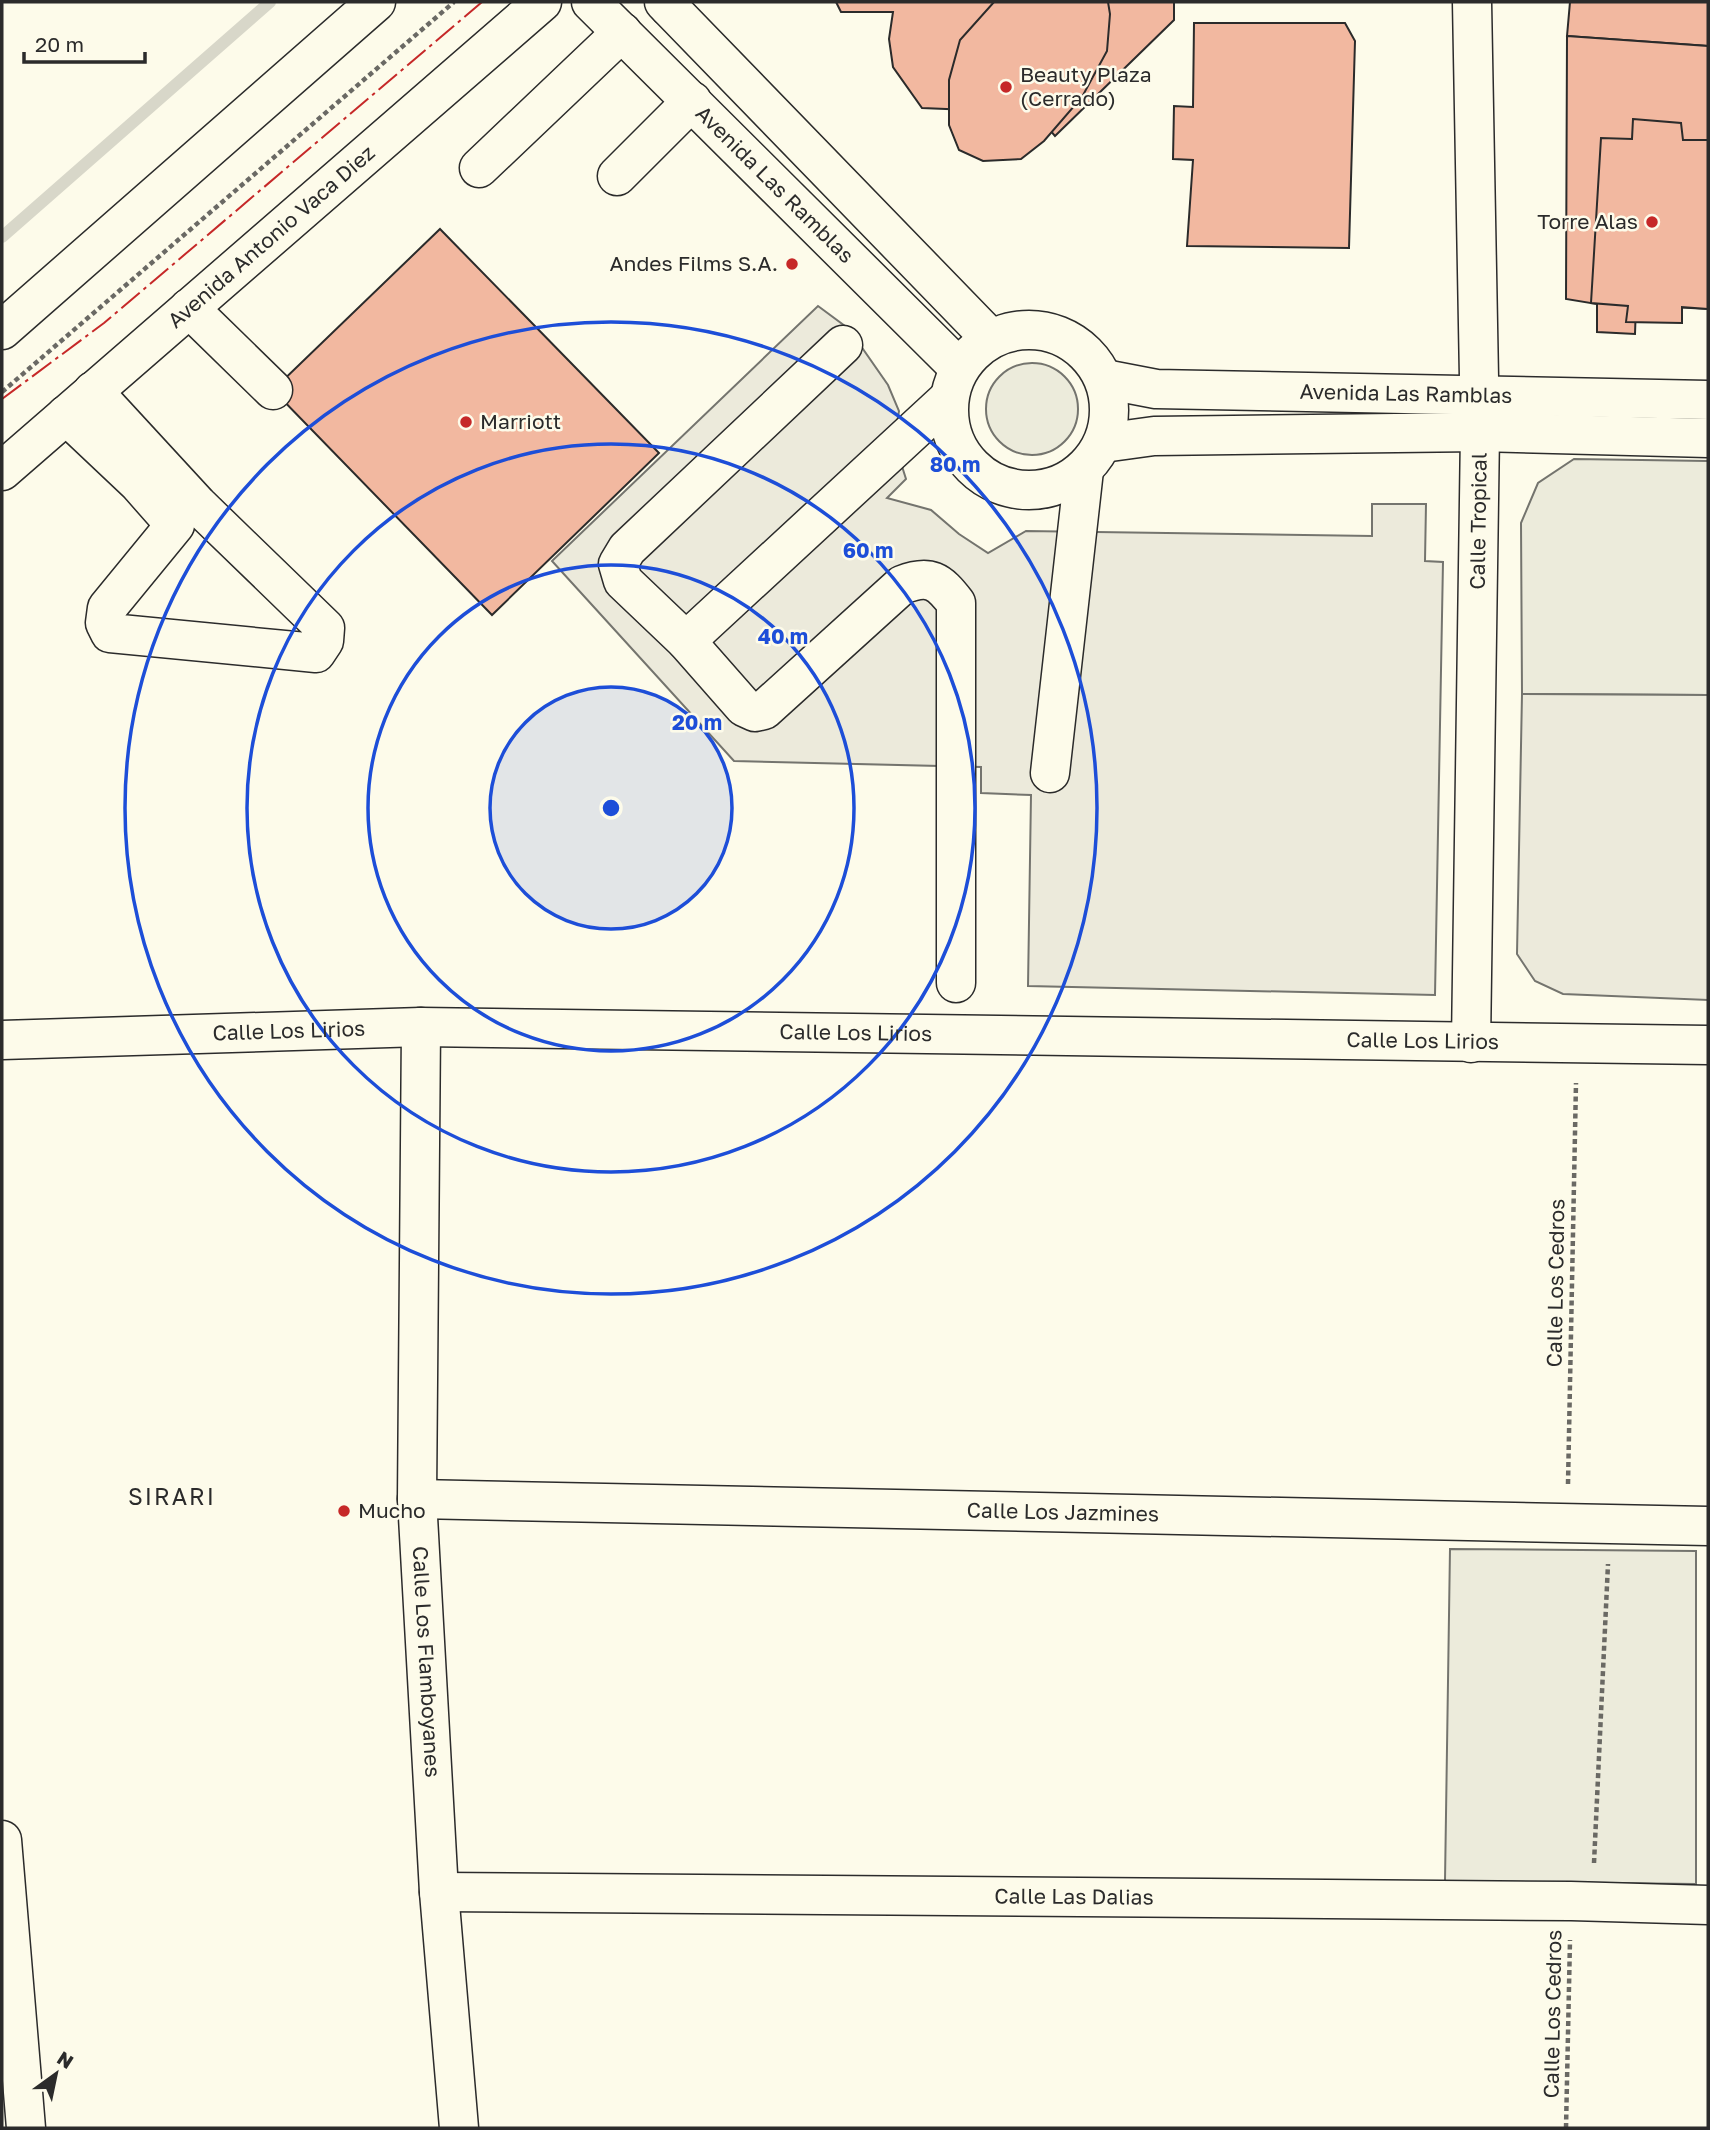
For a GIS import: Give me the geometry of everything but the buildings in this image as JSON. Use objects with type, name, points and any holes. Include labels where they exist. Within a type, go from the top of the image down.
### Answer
[{"type":"main road","points":[[2,330],[376,2]]},
{"type":"main road","name":"Avenida Antonio Vaca Diez","points":[[2,471],[542,2]]},
{"type":"main road","name":"Avenida Las Ramblas","points":[[591,2],[692,102],[954,384]]},
{"type":"main road","name":"Calle Tropical","points":[[1471,1043],[1479,414],[1472,2]]},
{"type":"main road","points":[[667,4],[991,339]]},
{"type":"main road","points":[[479,168],[622,32]]},
{"type":"main road","points":[[617,176],[692,102]]},
{"type":"main road","points":[[189,308],[273,390]]},
{"type":"main road","points":[[686,641],[954,384],[973,351],[991,339],[1023,330],[1056,334],[1085,352],[1104,380],[1110,411],[1094,456],[1050,773]]},
{"type":"main road","points":[[843,345],[627,549],[618,564],[623,581],[686,641],[744,707],[755,712],[764,710],[902,585],[914,580],[930,580],[942,586],[956,603],[956,984]]},
{"type":"main road","name":"Avenida Las Ramblas","points":[[1104,380],[1156,389],[1479,414],[1708,438]]},
{"type":"main road","points":[[954,384],[951,432],[966,461],[992,482],[1024,491],[1056,486],[1094,456]]},
{"type":"main road","name":"Avenida Las Ramblas","points":[[1094,456],[1154,436],[1708,400]]},
{"type":"main road","points":[[80,403],[138,483],[186,515],[325,628],[324,641],[316,653],[110,633],[105,623],[107,608],[186,515]]},
{"type":"main road","name":"Calle Los Lirios","points":[[2,1040],[421,1027],[1708,1045]]},
{"type":"main road","name":"Calle Los Flamboyanes","points":[[421,1027],[417,1499],[439,1892],[459,2128]]},
{"type":"main road","name":"Calle Los Jazmines","points":[[417,1499],[1708,1526]]},
{"type":"main road","points":[[2,1840],[26,2128]]},
{"type":"main road","name":"Calle Las Dalias","points":[[439,1892],[1708,1905]]},
{"type":"path","points":[[2,392],[454,2]]},
{"type":"path","name":"Calle Los Cedros","points":[[1567,1524],[1576,1043]]},
{"type":"path","name":"Calle Los Cedros","points":[[1566,2128],[1610,1524]]},
{"type":"shaded area","points":[[818,306],[849,329],[888,385],[899,411],[894,441],[906,479],[887,498],[931,510],[959,534],[988,553],[1026,531],[1372,536],[1372,504],[1426,504],[1425,561],[1443,562],[1435,995],[1028,986],[1031,795],[981,793],[981,767],[734,761],[552,561]]},
{"type":"shaded area","points":[[1023,363],[1041,363],[1058,370],[1071,383],[1078,400],[1078,418],[1071,435],[1058,448],[1041,455],[1023,455],[1006,448],[993,435],[986,418],[986,400],[993,383],[1006,370]]},
{"type":"shaded area","points":[[1574,459],[1708,461],[1708,695],[1522,694],[1521,523],[1538,483]]},
{"type":"shaded area","points":[[1522,694],[1708,695],[1708,1000],[1563,994],[1535,981],[1517,954]]},
{"type":"shaded area","points":[[1450,1549],[1696,1551],[1696,1884],[1445,1881]]},
{"type":"waterway","points":[[2,237],[270,2]]},
{"type":"power","points":[[2,399],[104,323],[482,2]]},
{"type":"place","name":"Beauty Plaza (Cerrado)","points":[[1006,87]]},
{"type":"place","name":"Torre Alas","points":[[1652,222]]},
{"type":"place","name":"Andes Films S.A.","points":[[792,264]]},
{"type":"place","name":"Marriott","points":[[466,422]]},
{"type":"place","name":"Mucho","points":[[344,1511]]},
{"type":"district","name":"SIRARI","points":[[172,1497]]}]
